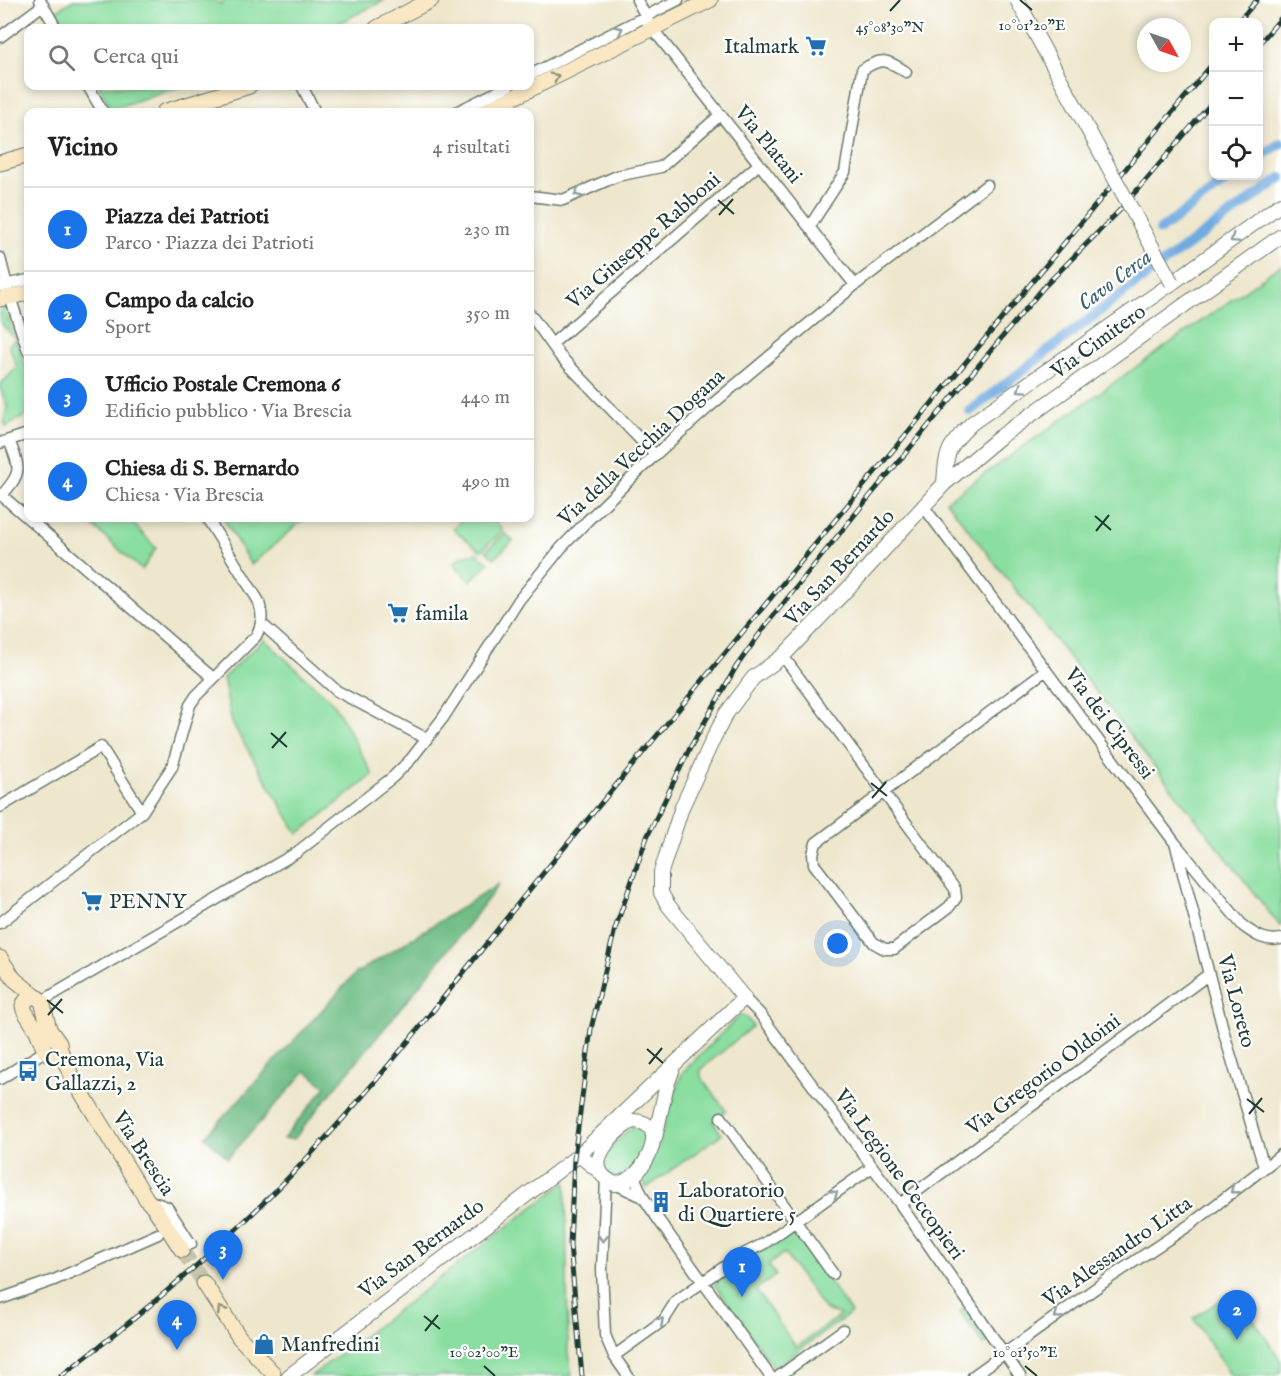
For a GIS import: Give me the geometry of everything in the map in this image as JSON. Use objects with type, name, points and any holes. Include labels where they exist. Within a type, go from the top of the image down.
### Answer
[{"type":"main road","points":[[385,24],[431,0]]},
{"type":"main road","points":[[534,80],[649,22],[710,0]]},
{"type":"main road","points":[[177,108],[236,90]]},
{"type":"main road","points":[[489,108],[508,93]]},
{"type":"main road","points":[[0,163],[24,155]]},
{"type":"main road","points":[[4,292],[24,293]]},
{"type":"main road","points":[[0,958],[14,979],[34,1001]]},
{"type":"main road","name":"Via Brescia","points":[[34,1001],[59,1043],[52,1053],[72,1077],[147,1200],[186,1247]]},
{"type":"main road","points":[[204,1283],[239,1337],[279,1375]]},
{"type":"street","name":"Via Platani","points":[[638,0],[649,22],[855,285]]},
{"type":"street","points":[[534,73],[649,22],[678,0]]},
{"type":"street","points":[[1017,0],[1172,283]]},
{"type":"street","points":[[0,37],[41,3],[54,24]]},
{"type":"street","points":[[810,226],[845,172],[862,70],[875,61],[890,61],[906,72]]},
{"type":"street","points":[[90,90],[101,108]]},
{"type":"street","points":[[304,90],[313,108]]},
{"type":"street","points":[[312,90],[321,108]]},
{"type":"street","points":[[467,108],[508,93]]},
{"type":"street","points":[[534,196],[563,200],[616,176],[661,167],[720,115]]},
{"type":"street","name":"Via Giuseppe Rabboni","points":[[552,344],[759,164]]},
{"type":"street","name":"Via della Vecchia Dogana","points":[[34,1001],[296,853],[393,777],[428,739],[519,600],[575,533],[655,455],[855,285],[987,185]]},
{"type":"street","name":"Via Cimitero","points":[[944,484],[945,458],[955,438],[972,423],[1281,204]]},
{"type":"street","name":"Via Cimitero","points":[[924,507],[944,484],[1000,437],[1281,236]]},
{"type":"street","points":[[0,258],[4,292],[24,341]]},
{"type":"street","points":[[4,292],[24,282]]},
{"type":"street","points":[[534,319],[560,356],[655,455]]},
{"type":"street","points":[[24,435],[5,441],[19,469],[14,482],[1,495],[24,515]]},
{"type":"street","name":"Via San Bernardo","points":[[279,1375],[579,1155],[744,998],[668,905],[661,893],[661,872],[682,807],[726,714],[753,678],[783,656],[924,507]]},
{"type":"street","name":"Via dei Cipressi","points":[[924,507],[1175,843],[1243,926],[1255,935],[1271,941],[1281,939]]},
{"type":"street","points":[[32,522],[213,678]]},
{"type":"street","points":[[0,923],[141,812],[172,767],[190,705],[213,678],[256,636],[262,624],[262,611],[258,600],[209,522]]},
{"type":"street","points":[[262,624],[337,691],[428,739]]},
{"type":"street","name":"Via San Bernardo","points":[[783,656],[884,792],[955,889],[956,898],[950,907],[894,949],[885,949],[874,944],[814,864],[813,854],[816,843],[884,792],[1046,670]]},
{"type":"street","points":[[0,807],[101,747],[141,812]]},
{"type":"street","name":"Via Loreto","points":[[1175,843],[1224,1033],[1264,1167]]},
{"type":"street","name":"Via Gregorio Oldoini","points":[[900,1204],[1209,974]]},
{"type":"street","name":"Via Legione Ceccopieri","points":[[744,998],[760,1014],[900,1204],[1020,1376]]},
{"type":"street","points":[[0,1079],[52,1053]]},
{"type":"street","points":[[628,1376],[614,1356],[605,1335],[602,1269],[607,1178],[600,1156],[622,1125],[674,1066]]},
{"type":"street","points":[[607,1178],[626,1182],[634,1176],[651,1149],[666,1088],[674,1066]]},
{"type":"street","points":[[721,1117],[833,1274]]},
{"type":"street","points":[[622,1125],[633,1121],[643,1123],[651,1130],[655,1138]]},
{"type":"street","points":[[579,1155],[607,1178],[643,1197]]},
{"type":"street","name":"Via Alessandro Litta","points":[[973,1376],[1114,1275],[1191,1224],[1281,1155]]},
{"type":"street","points":[[614,1356],[664,1320],[676,1301],[738,1257],[765,1244],[872,1168]]},
{"type":"street","points":[[634,1176],[643,1197],[770,1376]]},
{"type":"street","points":[[0,1299],[54,1280],[158,1234]]},
{"type":"street","points":[[779,1376],[843,1330]]},
{"type":"green space","points":[[73,0],[213,0],[221,4],[223,0],[385,0],[337,24],[62,24],[54,12]]},
{"type":"green space","points":[[100,90],[168,90],[115,108],[111,108]]},
{"type":"green space","points":[[1281,265],[1281,926],[1280,926],[946,501]]},
{"type":"green space","points":[[4,307],[24,361],[24,416],[6,427],[4,420],[7,405],[0,385],[17,367],[9,345],[15,339],[0,322],[0,308]]},
{"type":"green space","points":[[88,522],[132,522],[156,548],[142,570]]},
{"type":"green space","points":[[225,522],[300,522],[251,565]]},
{"type":"green space","points":[[459,522],[496,522],[503,530],[481,551],[453,529]]},
{"type":"green space","points":[[505,533],[513,541],[494,558],[486,551]]},
{"type":"green space","points":[[477,553],[489,563],[470,581],[454,564],[461,556]]},
{"type":"green space","points":[[264,639],[334,704],[373,775],[298,834],[232,723],[223,678]]},
{"type":"green space","points":[[499,884],[294,1139],[283,1139],[326,1087],[306,1071],[228,1158],[205,1137],[355,974]]},
{"type":"green space","points":[[740,1015],[747,1018],[753,1026],[701,1069],[701,1077],[726,1111],[713,1122],[722,1134],[646,1188],[643,1180],[644,1174],[660,1137],[682,1073]]},
{"type":"green space","points":[[633,1126],[641,1127],[647,1133],[645,1149],[634,1167],[615,1179],[605,1169],[607,1156],[618,1140]]},
{"type":"green space","points":[[566,1182],[568,1354],[572,1376],[311,1376]]},
{"type":"green space","points":[[792,1229],[851,1313],[774,1368],[714,1284]],"holes":[[[784,1253],[825,1310],[841,1315],[796,1347],[756,1290],[776,1275],[768,1265]]]},
{"type":"green space","points":[[1235,1291],[1281,1361],[1281,1372],[1275,1376],[1231,1376],[1193,1318]]},
{"type":"green space","points":[[965,1308],[989,1342],[984,1345],[960,1311]]},
{"type":"waterway","points":[[1263,155],[1281,143]]},
{"type":"waterway","name":"Cavo Cerca","points":[[970,411],[1152,271],[1281,178]]},
{"type":"waterway","points":[[1160,230],[1228,180]]},
{"type":"tunnel","points":[[182,1250],[204,1283]]},
{"type":"railway","points":[[1241,18],[1257,0]]},
{"type":"railway","points":[[1263,39],[1281,18]]},
{"type":"railway","points":[[61,1376],[159,1298],[206,1257],[252,1214],[324,1140],[424,1022],[521,900],[1209,68]]},
{"type":"railway","points":[[582,1376],[570,1245],[574,1158],[591,1029],[615,929],[647,837],[690,748],[736,667],[766,625],[865,502],[1043,288],[1120,210],[1209,106]]},
{"type":"place","name":"Italmark","points":[[816,46]]},
{"type":"place","name":"famila","points":[[398,613]]},
{"type":"place","name":"PENNY","points":[[92,901]]},
{"type":"place","name":"Cremona, Via Gallazzi, 2","points":[[28,1071]]},
{"type":"place","name":"Laboratorio di Quartiere 5","points":[[661,1202]]},
{"type":"place","name":"Ufficio Postale Cremona 6","points":[[223,1280]]},
{"type":"place","name":"Piazza dei Patrioti","points":[[742,1297]]},
{"type":"place","name":"Campo da calcio","points":[[1237,1340]]},
{"type":"place","name":"Manfredini","points":[[264,1344]]},
{"type":"place","name":"Chiesa di S. Bernardo","points":[[177,1350]]}]
